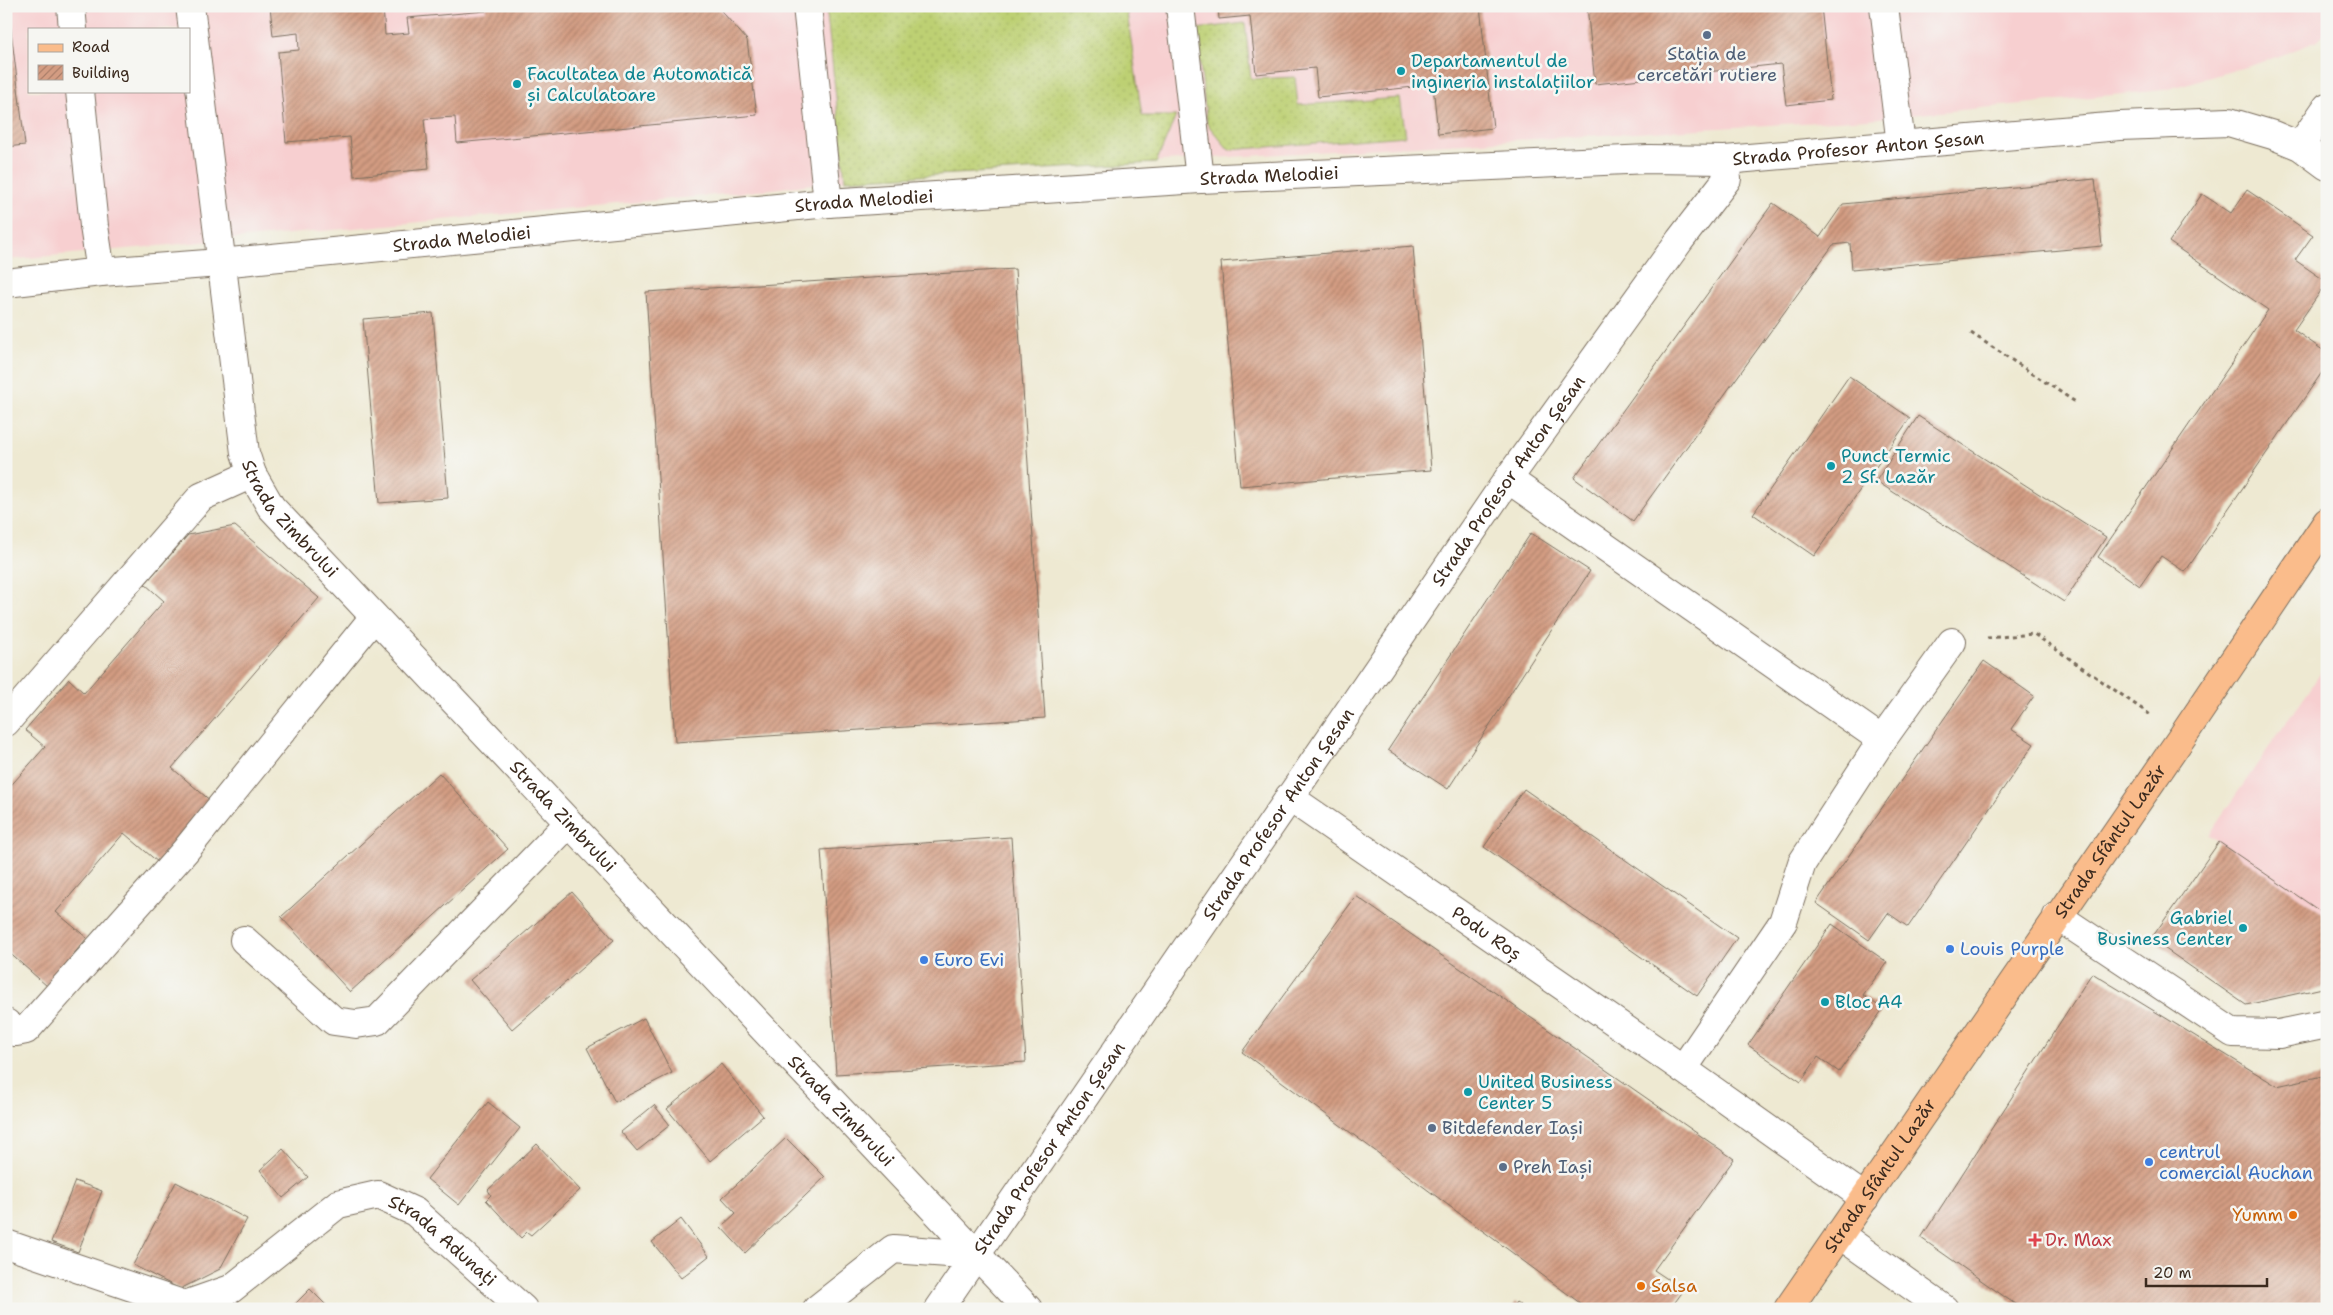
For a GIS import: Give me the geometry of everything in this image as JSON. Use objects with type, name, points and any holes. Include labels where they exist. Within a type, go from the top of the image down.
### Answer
[{"type":"main road","name":"Strada Sfântul Lazăr","points":[[1788,1309],[2182,737],[2327,522]]},
{"type":"street","points":[[71,6],[73,28]]},
{"type":"street","name":"Strada Zimbrului","points":[[190,6],[220,263],[245,452],[252,474],[272,507],[374,618],[1028,1309]]},
{"type":"street","points":[[807,6],[828,203]]},
{"type":"street","points":[[1180,6],[1200,179]]},
{"type":"street","points":[[1884,6],[1901,145]]},
{"type":"street","points":[[80,92],[94,226],[102,272]]},
{"type":"street","points":[[2300,146],[2327,107]]},
{"type":"street","name":"Strada Profesor Anton Șesan","points":[[939,1309],[1508,479],[1680,240],[1727,179],[1725,160],[2120,126],[2229,122],[2273,134],[2300,146],[2327,166]]},
{"type":"street","name":"Strada Melodiei","points":[[6,283],[102,272],[220,263],[828,203],[1200,179],[1649,159],[1725,160]]},
{"type":"street","points":[[6,722],[200,497],[252,474]]},
{"type":"street","points":[[1508,479],[1882,740]]},
{"type":"street","points":[[6,1024],[16,1032],[26,1030],[185,851],[374,618]]},
{"type":"street","points":[[1683,1069],[1784,922],[1802,863],[1882,740],[1952,642]]},
{"type":"street","name":"Podu Roș","points":[[1289,797],[1683,1069],[1865,1198]]},
{"type":"street","points":[[244,940],[334,1021],[356,1024],[377,1021],[568,823]]},
{"type":"street","points":[[2057,916],[2233,1033],[2279,1034],[2327,1024]]},
{"type":"street","name":"Strada Adunați","points":[[6,1244],[185,1305],[231,1289],[338,1204],[378,1195],[415,1212],[522,1309]]},
{"type":"street","points":[[1839,1234],[1944,1309]]},
{"type":"street","points":[[817,1309],[894,1249],[976,1255]]},
{"type":"path","points":[[1971,333],[2077,403]]},
{"type":"path","points":[[1952,642],[2034,634],[2182,737]]},
{"type":"shaded area","points":[[6,6],[2327,6],[2327,29],[2318,41],[2260,63],[2164,90],[1869,119],[845,180],[748,192],[6,260]]},
{"type":"shaded area","points":[[2327,664],[2327,916],[2208,835]]},
{"type":"green space","points":[[826,6],[1126,6],[1142,116],[1176,116],[1156,163],[845,180]]},
{"type":"green space","points":[[1245,23],[1251,79],[1295,77],[1298,105],[1400,98],[1406,136],[1229,150],[1207,124],[1196,29]]},
{"type":"building","points":[[6,6],[8,6],[25,145],[6,147]]},
{"type":"building","name":"Facultatea de Automatică și Calculatoare","points":[[270,6],[383,6],[385,35],[409,33],[407,18],[486,11],[485,6],[717,6],[747,40],[757,115],[457,143],[455,117],[424,119],[429,169],[354,176],[350,137],[286,142],[278,52],[299,50],[298,33],[273,36]]},
{"type":"building","name":"Departamentul de ingineria instalațiilor","points":[[1218,6],[1480,6],[1493,128],[1438,134],[1433,85],[1318,97],[1315,68],[1256,74],[1250,16],[1219,19]]},
{"type":"building","name":"Stația de cercetări rutiere","points":[[1587,6],[1821,6],[1831,100],[1786,105],[1781,64],[1595,84]]},
{"type":"building","points":[[2095,179],[2102,246],[1852,270],[1850,243],[1833,245],[1633,521],[1574,478],[1773,203],[1820,237],[1843,204]]},
{"type":"building","points":[[2247,190],[2313,235],[2295,260],[2327,282],[2294,330],[2327,353],[2327,365],[2185,572],[2161,556],[2140,586],[2098,557],[2268,310],[2169,242],[2202,194],[2231,213]]},
{"type":"building","points":[[1413,246],[1431,470],[1240,486],[1221,262]]},
{"type":"building","points":[[1015,269],[1045,718],[675,742],[646,292]]},
{"type":"building","points":[[433,313],[448,498],[379,503],[363,319]]},
{"type":"building","name":"Punct Termic 2 Sf. Lazăr","points":[[1849,376],[1910,418],[1814,556],[1753,514]]},
{"type":"building","points":[[1918,416],[2106,537],[2064,602],[1876,481]]},
{"type":"building","points":[[235,526],[319,598],[172,768],[212,802],[159,863],[124,833],[56,912],[87,938],[47,986],[6,950],[6,791],[45,747],[25,730],[69,679],[84,693],[164,601],[145,584],[188,535]]},
{"type":"building","points":[[1531,533],[1590,571],[1448,789],[1388,750]]},
{"type":"building","points":[[1984,661],[2034,696],[2011,729],[2034,744],[1908,927],[1888,913],[1869,940],[1816,903]]},
{"type":"building","points":[[439,773],[508,849],[350,992],[281,917]]},
{"type":"building","points":[[1524,789],[1737,938],[1697,996],[1484,847]]},
{"type":"building","name":"Euro Evi","points":[[1011,837],[1026,1062],[836,1074],[821,850]]},
{"type":"building","name":"Gabriel Business Center","points":[[2219,842],[2327,916],[2327,987],[2246,1005],[2151,939]]},
{"type":"building","points":[[572,892],[614,940],[512,1029],[470,980]]},
{"type":"building","name":"United Business Center 5","points":[[1356,896],[1734,1159],[1654,1270],[1684,1290],[1670,1309],[1588,1309],[1242,1052]]},
{"type":"building","name":"Bloc A4","points":[[1832,924],[1887,962],[1863,995],[1883,1009],[1839,1072],[1818,1057],[1801,1082],[1748,1045]]},
{"type":"building","name":"centrul comercial Auchan","points":[[2092,973],[2277,1086],[2327,1075],[2327,1309],[2022,1309],[1921,1238]]},
{"type":"building","points":[[644,1018],[672,1073],[615,1102],[587,1048]]},
{"type":"building","points":[[721,1064],[763,1116],[710,1161],[667,1109]]},
{"type":"building","points":[[488,1102],[520,1128],[459,1205],[427,1179]]},
{"type":"building","points":[[654,1105],[670,1125],[637,1151],[621,1132]]},
{"type":"building","points":[[786,1138],[825,1177],[745,1253],[721,1227],[736,1213],[722,1198]]},
{"type":"building","points":[[537,1144],[580,1190],[531,1235],[527,1232],[521,1238],[486,1200],[491,1195],[488,1190]]},
{"type":"building","points":[[283,1149],[308,1177],[283,1198],[260,1170]]},
{"type":"building","points":[[75,1181],[102,1191],[78,1252],[51,1242]]},
{"type":"building","points":[[176,1182],[247,1219],[220,1269],[180,1289],[133,1265]]},
{"type":"building","points":[[681,1219],[709,1256],[681,1278],[652,1242]]},
{"type":"building","points":[[310,1289],[330,1309],[290,1309]]},
{"type":"building","points":[[1516,1302],[1526,1309],[1511,1309]]},
{"type":"place","name":"Stația de cercetări rutiere","points":[[1707,35]]},
{"type":"place","name":"Departamentul de ingineria instalațiilor","points":[[1401,71]]},
{"type":"place","name":"Facultatea de Automatică și Calculatoare","points":[[517,84]]},
{"type":"place","name":"Punct Termic 2 Sf. Lazăr","points":[[1831,466]]},
{"type":"place","name":"Gabriel Business Center","points":[[2243,928]]},
{"type":"place","name":"Louis Purple","points":[[1950,949]]},
{"type":"place","name":"Euro Evi","points":[[924,960]]},
{"type":"place","name":"Bloc A4","points":[[1825,1002]]},
{"type":"place","name":"United Business Center 5","points":[[1468,1092]]},
{"type":"place","name":"Bitdefender Iași","points":[[1432,1128]]},
{"type":"place","name":"centrul comercial Auchan","points":[[2149,1162]]},
{"type":"place","name":"Preh Iași","points":[[1503,1167]]},
{"type":"place","name":"Yumm","points":[[2293,1215]]},
{"type":"place","name":"Dr. Max","points":[[2035,1240]]},
{"type":"place","name":"Salsa","points":[[1641,1286]]}]
